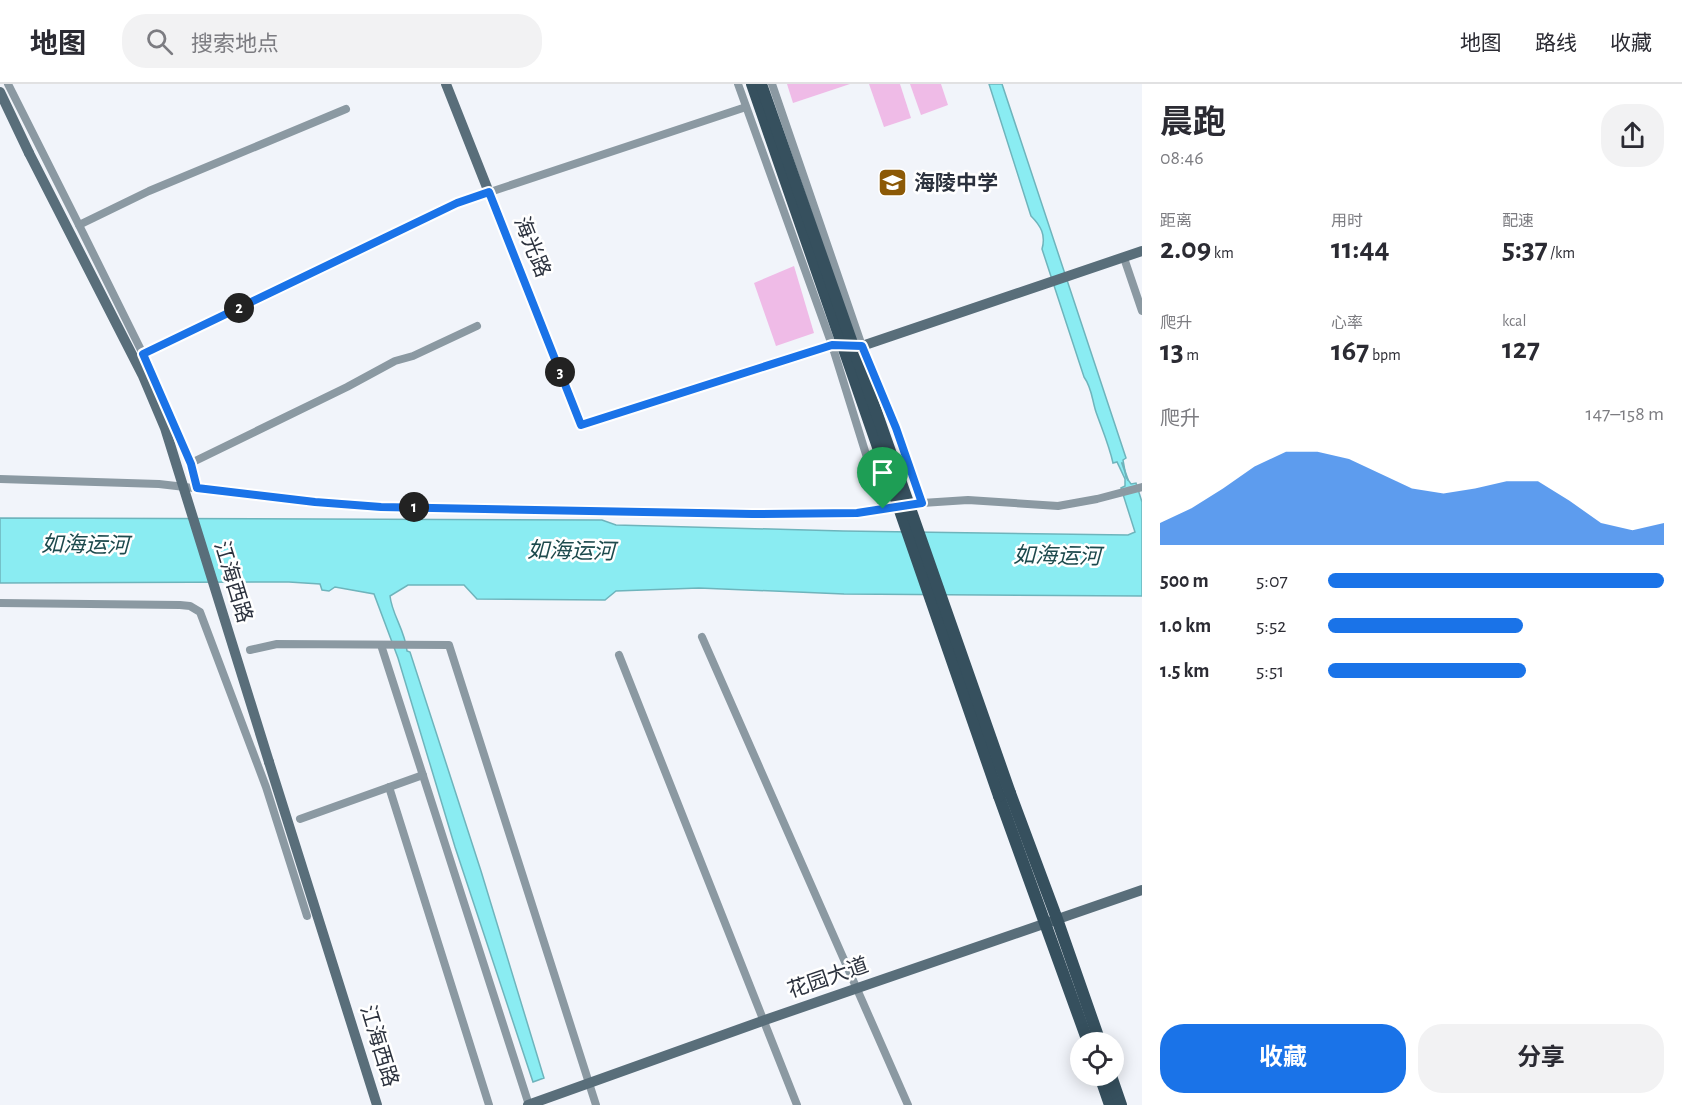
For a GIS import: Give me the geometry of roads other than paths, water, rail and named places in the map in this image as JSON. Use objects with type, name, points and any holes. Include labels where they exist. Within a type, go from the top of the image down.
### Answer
[{"type":"main road","points":[[752,84],[1004,794],[1096,1032]]},
{"type":"main road","points":[[761,84],[1004,794]]},
{"type":"main road","points":[[1052,921],[1085,1032]]},
{"type":"main road","points":[[1106,1086],[1116,1104]]},
{"type":"main road","points":[[1113,1086],[1116,1104]]},
{"type":"street","points":[[8,84],[143,354],[191,464],[197,488]]},
{"type":"street","name":"海光路","points":[[446,84],[581,425],[832,345]]},
{"type":"street","points":[[738,84],[832,345],[883,509]]},
{"type":"street","points":[[772,84],[862,346],[896,428],[922,503]]},
{"type":"street","name":"江海西路","points":[[0,92],[143,376],[165,428],[376,1105]]},
{"type":"street","points":[[143,354],[457,203],[746,107]]},
{"type":"street","points":[[80,225],[168,183],[346,109]]},
{"type":"street","points":[[832,345],[862,346],[1142,251]]},
{"type":"street","points":[[1124,258],[1138,288],[1142,311]]},
{"type":"street","points":[[191,464],[395,361],[413,356],[477,326]]},
{"type":"street","points":[[0,479],[159,484],[315,502],[381,507],[752,514],[857,513],[922,503],[968,500],[1058,506],[1142,487]]},
{"type":"street","points":[[0,603],[146,604],[190,606],[200,612],[267,787],[307,916]]},
{"type":"street","points":[[702,637],[908,1105]]},
{"type":"street","points":[[250,650],[277,644],[448,645],[596,1105]]},
{"type":"street","points":[[385,645],[423,775],[528,1105]]},
{"type":"street","points":[[619,655],[797,1105]]},
{"type":"street","points":[[300,819],[423,775]]},
{"type":"street","points":[[389,787],[489,1105]]},
{"type":"street","name":"花园大道","points":[[528,1105],[765,1020],[1142,890]]},
{"type":"water","name":"如海运河","points":[[989,84],[1002,84],[1126,458],[1123,460],[1126,477],[1131,484],[1136,483],[1142,502],[1142,596],[844,594],[699,588],[616,591],[605,600],[477,599],[464,585],[408,585],[390,596],[481,871],[544,1078],[533,1082],[455,847],[398,658],[374,594],[335,587],[329,591],[322,590],[320,584],[289,582],[0,583],[0,518],[602,520],[616,525],[843,531],[1128,535],[1135,532],[1121,488],[1125,486],[1125,479],[1117,462],[1113,463],[1042,249],[1042,231],[1031,216]]},
{"type":"waterway","points":[[1122,463],[1128,480]]},
{"type":"place","name":"海陵中学","points":[[893,183]]}]
